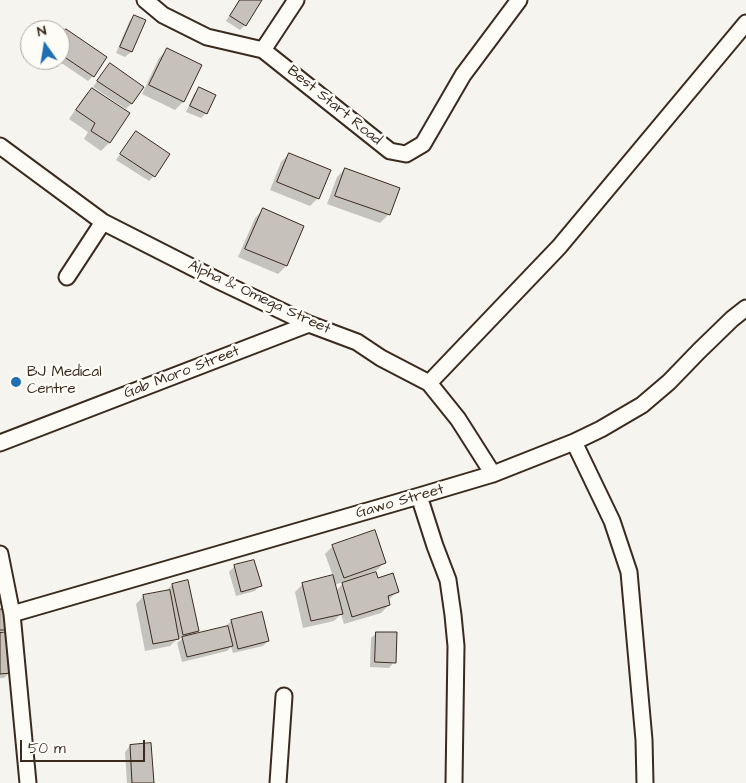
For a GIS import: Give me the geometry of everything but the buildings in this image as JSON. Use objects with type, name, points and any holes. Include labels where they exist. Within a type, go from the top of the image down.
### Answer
[{"type":"street","name":"Best Start Road","points":[[145,0],[163,15],[207,36],[263,50],[390,151],[406,154],[423,144],[463,75],[519,0]]},
{"type":"street","points":[[263,50],[296,0]]},
{"type":"street","points":[[429,383],[559,247],[746,23]]},
{"type":"street","name":"Alpha & Omega Street","points":[[0,146],[103,222],[309,324],[357,342],[381,358],[429,383],[458,419],[493,474]]},
{"type":"street","points":[[66,277],[103,222]]},
{"type":"street","name":"Gawo Street","points":[[12,614],[493,474],[574,442],[601,430],[642,405],[669,382],[732,319],[746,308]]},
{"type":"street","name":"Gab Moro Street","points":[[0,443],[309,324]]},
{"type":"street","points":[[574,442],[612,521],[629,572],[644,740],[645,783]]},
{"type":"street","points":[[419,496],[448,580],[453,615],[456,646],[454,783]]},
{"type":"street","points":[[0,554],[12,614],[28,783]]},
{"type":"street","points":[[278,783],[284,696]]},
{"type":"place","name":"BJ Medical Centre","points":[[16,382]]}]
